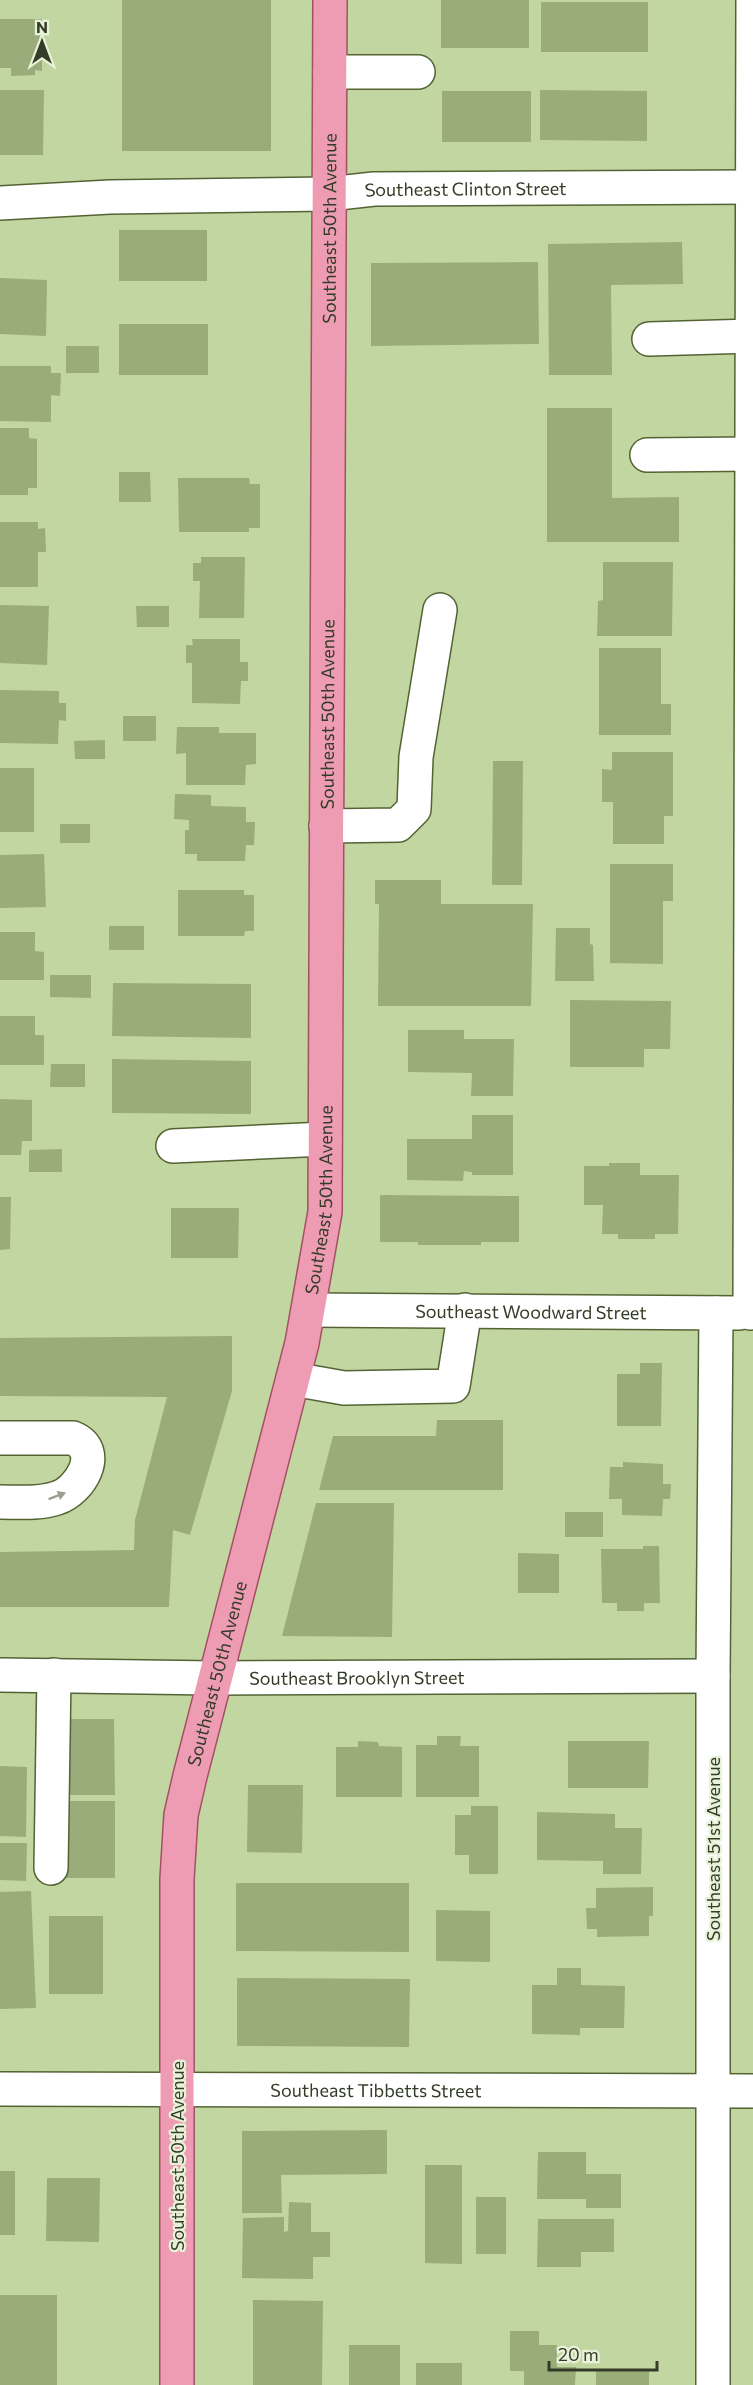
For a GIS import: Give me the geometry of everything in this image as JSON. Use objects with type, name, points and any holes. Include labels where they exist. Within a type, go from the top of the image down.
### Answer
[{"type":"main road","name":"Southeast 50th Avenue","points":[[177,2385],[177,1879],[181,1815],[309,1310],[325,1212],[330,0]]},
{"type":"street","points":[[752,1313],[753,0]]},
{"type":"street","points":[[330,72],[418,72]]},
{"type":"street","name":"Southeast Clinton Street","points":[[0,203],[110,197],[329,194],[374,189],[753,187]]},
{"type":"street","points":[[649,339],[752,336]]},
{"type":"street","points":[[647,455],[752,436]]},
{"type":"street","points":[[326,826],[398,825],[414,809],[416,757],[440,610]]},
{"type":"street","points":[[173,1146],[325,1139]]},
{"type":"street","name":"Southeast Woodward Street","points":[[309,1310],[752,1313]]},
{"type":"street","points":[[292,1379],[344,1388],[453,1386],[465,1310]]},
{"type":"street","name":"Southeast 51st Avenue","points":[[712,2385],[716,1313]]},
{"type":"street","points":[[0,1438],[73,1438],[82,1442],[88,1454],[85,1471],[79,1481],[59,1498],[35,1502],[0,1502]]},
{"type":"street","name":"Southeast Brooklyn Street","points":[[0,1675],[215,1678],[713,1676]]},
{"type":"street","points":[[51,1868],[54,1675]]},
{"type":"street","name":"Southeast Tibbetts Street","points":[[0,2090],[753,2091]]},
{"type":"building","points":[[122,0],[271,0],[271,151],[122,151]]},
{"type":"building","points":[[441,0],[529,0],[529,48],[441,48]]},
{"type":"building","points":[[541,2],[648,2],[648,52],[541,52]]},
{"type":"building","points":[[0,19],[42,19],[42,71],[35,70],[35,75],[11,76],[11,68],[0,68]]},
{"type":"building","points":[[0,90],[44,90],[43,155],[0,155]]},
{"type":"building","points":[[540,90],[647,91],[647,141],[540,140]]},
{"type":"building","points":[[442,91],[531,91],[531,142],[442,142]]},
{"type":"building","points":[[119,230],[207,230],[207,281],[119,281]]},
{"type":"building","points":[[682,242],[683,284],[611,285],[612,375],[549,375],[548,244]]},
{"type":"building","points":[[538,262],[539,344],[371,346],[371,263]]},
{"type":"building","points":[[0,278],[47,280],[46,336],[0,334]]},
{"type":"building","points":[[119,324],[208,324],[208,375],[119,375]]},
{"type":"building","points":[[66,346],[99,346],[99,373],[66,373]]},
{"type":"building","points":[[0,366],[51,366],[51,373],[61,373],[60,396],[51,395],[51,422],[0,421]]},
{"type":"building","points":[[547,408],[612,408],[612,498],[679,497],[679,542],[547,542]]},
{"type":"building","points":[[0,428],[29,428],[29,438],[37,439],[37,488],[28,488],[28,495],[0,495]]},
{"type":"building","points":[[119,472],[150,472],[151,502],[119,502]]},
{"type":"building","points":[[178,478],[249,478],[250,484],[260,484],[260,528],[249,528],[249,532],[179,532]]},
{"type":"building","points":[[0,522],[38,522],[38,529],[45,528],[46,552],[38,552],[38,587],[0,587]]},
{"type":"building","points":[[201,557],[245,557],[244,618],[199,618],[200,581],[193,581],[193,563],[201,563]]},
{"type":"building","points":[[603,562],[673,562],[672,636],[597,636],[598,601],[603,600]]},
{"type":"building","points":[[0,605],[49,606],[47,665],[0,663]]},
{"type":"building","points":[[136,606],[169,606],[169,627],[137,627]]},
{"type":"building","points":[[192,639],[240,639],[240,662],[248,662],[248,681],[241,681],[240,704],[192,703],[192,663],[186,663],[186,645],[193,645]]},
{"type":"building","points":[[599,648],[661,648],[661,704],[671,704],[671,735],[599,735]]},
{"type":"building","points":[[0,690],[59,691],[59,703],[66,703],[66,721],[59,720],[58,744],[0,743]]},
{"type":"building","points":[[123,716],[156,716],[156,741],[123,741]]},
{"type":"building","points":[[177,727],[219,727],[219,733],[256,733],[256,764],[246,765],[245,785],[186,785],[186,753],[176,754]]},
{"type":"building","points":[[105,740],[105,759],[75,759],[74,741]]},
{"type":"building","points":[[612,752],[673,752],[673,816],[664,816],[664,844],[613,844],[613,802],[602,802],[602,769],[612,770]]},
{"type":"building","points":[[493,761],[523,761],[522,885],[492,885]]},
{"type":"building","points":[[0,768],[34,768],[34,832],[0,832]]},
{"type":"building","points":[[175,794],[211,795],[211,806],[246,807],[246,822],[255,822],[254,845],[246,845],[245,861],[197,861],[197,854],[185,854],[185,830],[189,830],[189,820],[174,819]]},
{"type":"building","points":[[60,824],[90,824],[90,843],[60,843]]},
{"type":"building","points":[[44,854],[46,907],[0,908],[0,855]]},
{"type":"building","points":[[610,864],[673,864],[673,901],[663,901],[663,964],[610,963]]},
{"type":"building","points":[[375,880],[441,880],[441,904],[533,904],[531,1006],[378,1006],[379,904],[375,904]]},
{"type":"building","points":[[178,890],[244,890],[244,895],[254,895],[254,931],[245,931],[244,936],[178,936]]},
{"type":"building","points":[[109,926],[144,926],[144,950],[109,950]]},
{"type":"building","points":[[556,928],[590,928],[594,981],[555,981]]},
{"type":"building","points":[[0,932],[35,932],[35,951],[44,952],[44,980],[0,980]]},
{"type":"building","points":[[50,975],[91,975],[91,998],[50,997]]},
{"type":"building","points":[[113,983],[251,984],[251,1038],[112,1036]]},
{"type":"building","points":[[570,1000],[671,1001],[670,1049],[644,1049],[644,1067],[570,1067]]},
{"type":"building","points":[[0,1016],[35,1016],[35,1035],[44,1035],[44,1065],[0,1065]]},
{"type":"building","points":[[408,1030],[464,1030],[464,1039],[514,1039],[513,1096],[471,1096],[472,1073],[408,1072]]},
{"type":"building","points":[[112,1059],[251,1061],[251,1114],[112,1113]]},
{"type":"building","points":[[51,1064],[85,1064],[85,1087],[50,1087]]},
{"type":"building","points":[[0,1099],[32,1100],[32,1141],[22,1141],[21,1155],[0,1155]]},
{"type":"building","points":[[472,1115],[513,1115],[513,1175],[472,1175],[472,1172],[464,1171],[463,1181],[407,1180],[407,1139],[472,1139]]},
{"type":"building","points":[[62,1149],[62,1172],[29,1172],[29,1150]]},
{"type":"building","points":[[609,1163],[640,1163],[640,1175],[679,1175],[678,1234],[655,1234],[655,1239],[618,1239],[618,1234],[602,1234],[603,1205],[584,1205],[584,1166],[609,1166]]},
{"type":"building","points":[[380,1195],[519,1196],[519,1242],[481,1242],[481,1245],[418,1245],[418,1242],[380,1242]]},
{"type":"building","points":[[0,1197],[11,1197],[10,1249],[0,1250]]},
{"type":"building","points":[[171,1208],[239,1208],[238,1258],[171,1258]]},
{"type":"building","points":[[232,1336],[232,1391],[190,1535],[173,1530],[169,1607],[0,1607],[0,1552],[134,1550],[135,1520],[167,1397],[0,1396],[0,1338]]},
{"type":"building","points":[[640,1363],[662,1363],[661,1426],[617,1426],[617,1374],[640,1374]]},
{"type":"building","points":[[437,1420],[503,1420],[503,1490],[319,1490],[333,1436],[436,1436]]},
{"type":"building","points":[[623,1462],[663,1464],[663,1484],[671,1484],[670,1499],[663,1499],[662,1516],[622,1515],[622,1499],[609,1499],[610,1467],[623,1467]]},
{"type":"building","points":[[316,1503],[394,1503],[392,1637],[282,1636]]},
{"type":"building","points":[[565,1512],[603,1512],[603,1537],[565,1537]]},
{"type":"building","points":[[643,1546],[659,1546],[660,1603],[644,1603],[644,1611],[617,1611],[617,1603],[602,1603],[601,1549],[643,1549]]},
{"type":"building","points":[[518,1553],[559,1554],[559,1593],[518,1593]]},
{"type":"building","points":[[61,1719],[114,1719],[115,1795],[62,1795]]},
{"type":"building","points":[[437,1736],[461,1736],[460,1746],[479,1746],[479,1797],[416,1797],[416,1745],[437,1745]]},
{"type":"building","points":[[358,1741],[378,1742],[379,1746],[402,1747],[402,1797],[336,1797],[336,1747],[358,1747]]},
{"type":"building","points":[[568,1741],[649,1741],[648,1788],[568,1788]]},
{"type":"building","points":[[0,1766],[27,1767],[26,1837],[0,1836]]},
{"type":"building","points":[[248,1785],[303,1785],[302,1853],[247,1852]]},
{"type":"building","points":[[62,1801],[115,1801],[115,1878],[62,1878]]},
{"type":"building","points":[[471,1806],[498,1806],[498,1874],[469,1874],[469,1855],[455,1855],[455,1815],[471,1815]]},
{"type":"building","points":[[537,1812],[615,1814],[615,1828],[642,1828],[641,1874],[603,1874],[603,1861],[537,1860]]},
{"type":"building","points":[[0,1843],[27,1843],[26,1881],[0,1880]]},
{"type":"building","points":[[236,1883],[409,1883],[409,1952],[236,1951]]},
{"type":"building","points":[[653,1887],[653,1916],[649,1916],[649,1936],[597,1937],[597,1929],[587,1929],[586,1908],[596,1908],[596,1888]]},
{"type":"building","points":[[31,1891],[36,2008],[0,2009],[0,1892]]},
{"type":"building","points":[[436,1910],[490,1911],[490,1962],[436,1961]]},
{"type":"building","points":[[49,1916],[103,1916],[103,1994],[49,1994]]},
{"type":"building","points":[[557,1968],[581,1968],[581,1985],[625,1986],[624,2028],[580,2028],[580,2035],[532,2034],[532,1985],[557,1985]]},
{"type":"building","points":[[237,1978],[410,1979],[409,2047],[237,2046]]},
{"type":"building","points":[[387,2130],[387,2174],[281,2175],[282,2213],[242,2213],[242,2131]]},
{"type":"building","points":[[538,2152],[586,2152],[586,2174],[621,2174],[621,2208],[586,2208],[586,2199],[537,2199]]},
{"type":"building","points":[[425,2165],[462,2165],[462,2264],[425,2263]]},
{"type":"building","points":[[0,2171],[15,2171],[15,2235],[0,2235]]},
{"type":"building","points":[[47,2178],[100,2178],[99,2242],[46,2241]]},
{"type":"building","points":[[476,2197],[506,2197],[506,2254],[476,2254]]},
{"type":"building","points":[[289,2202],[311,2203],[311,2232],[330,2232],[330,2257],[313,2257],[313,2279],[242,2278],[243,2218],[284,2217],[284,2232],[288,2231]]},
{"type":"building","points":[[538,2219],[614,2219],[614,2252],[581,2252],[581,2267],[537,2267]]},
{"type":"building","points":[[0,2295],[57,2295],[57,2385],[0,2385]]},
{"type":"building","points":[[253,2300],[323,2301],[322,2385],[253,2385]]},
{"type":"building","points":[[510,2331],[539,2331],[539,2345],[557,2345],[557,2367],[576,2367],[575,2385],[524,2385],[524,2371],[510,2371]]},
{"type":"building","points":[[349,2345],[400,2345],[400,2385],[349,2385]]},
{"type":"building","points":[[416,2363],[462,2363],[462,2385],[416,2385]]},
{"type":"building","points":[[596,2371],[649,2371],[649,2385],[596,2385]]}]
